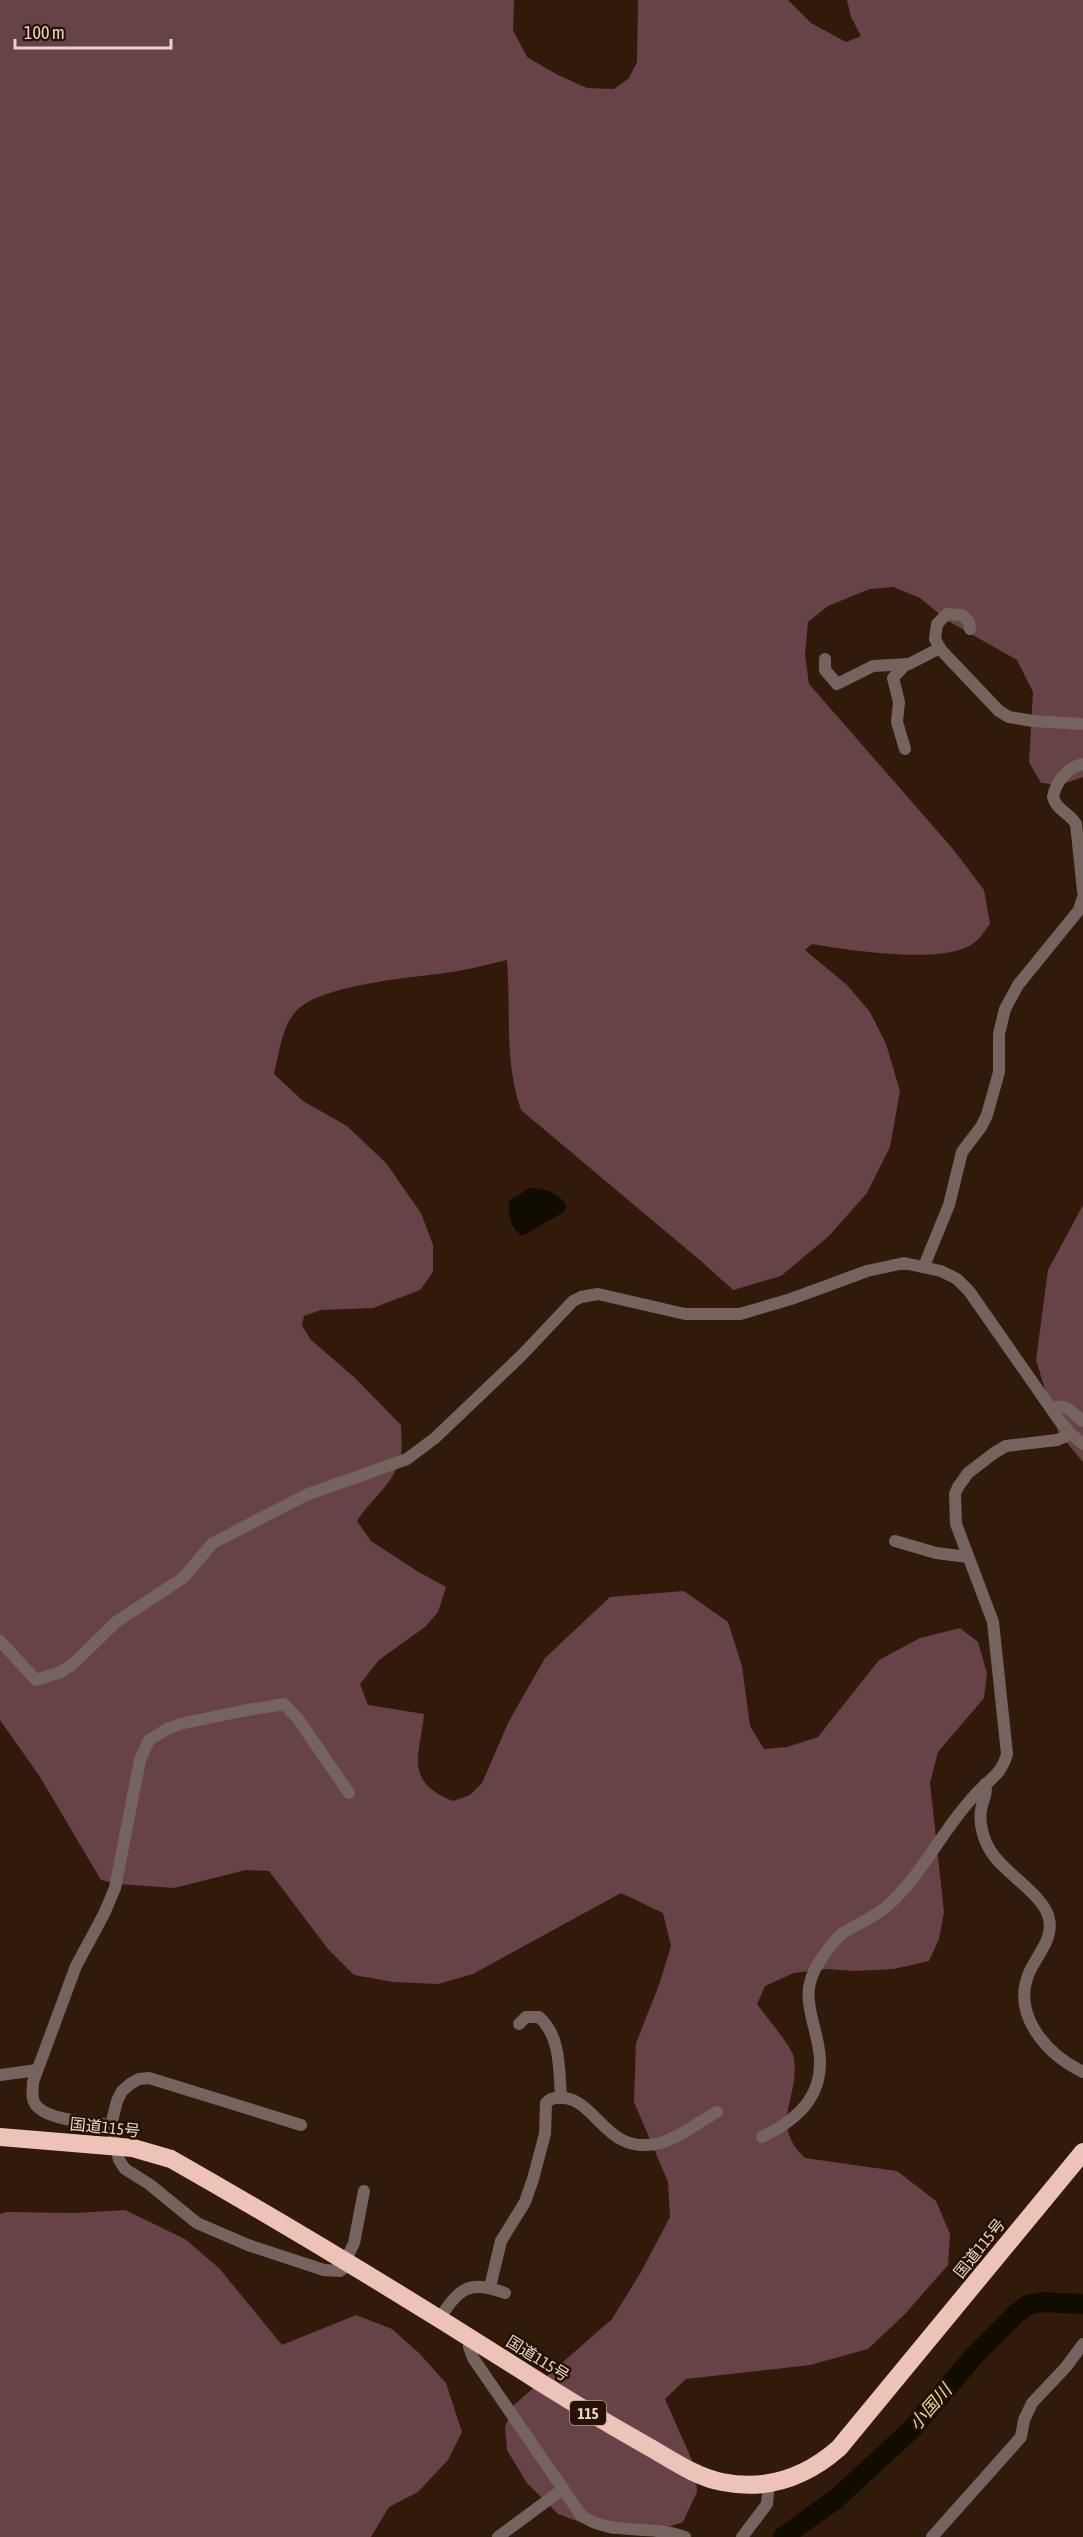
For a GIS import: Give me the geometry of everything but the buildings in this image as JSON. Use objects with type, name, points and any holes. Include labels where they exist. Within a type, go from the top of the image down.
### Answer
[{"type":"highway","name":"国道115号","points":[[0,2137],[117,2146],[152,2152],[171,2159],[439,2319],[606,2424],[686,2468],[720,2482],[751,2485],[769,2483],[810,2470],[839,2448],[1081,2158]]},
{"type":"street","points":[[970,629],[967,619],[962,615],[947,615],[936,624],[935,633],[940,648],[999,711],[1009,717],[1033,721],[1083,724]]},
{"type":"street","points":[[825,659],[825,670],[837,684],[873,666],[906,664],[940,648]]},
{"type":"street","points":[[904,749],[897,722],[899,702],[893,678],[906,664]]},
{"type":"street","points":[[1083,764],[1072,768],[1064,775],[1053,797],[1056,805],[1076,824],[1083,891]]},
{"type":"street","points":[[924,1266],[949,1205],[962,1152],[987,1115],[999,1072],[999,1034],[1002,1017],[1018,985],[1076,915],[1083,897]]},
{"type":"street","points":[[0,1641],[36,1680],[61,1672],[74,1664],[122,1618],[183,1578],[213,1543],[306,1495],[407,1459],[435,1438],[522,1355],[573,1301],[581,1297],[598,1294],[685,1314],[740,1314],[879,1268],[904,1263],[924,1266],[941,1271],[957,1280],[969,1291],[1052,1409],[1071,1434],[1083,1444]]},
{"type":"street","points":[[1052,1409],[1059,1405],[1065,1407],[1083,1421]]},
{"type":"street","points":[[762,2137],[793,2119],[803,2109],[817,2086],[819,2049],[808,2004],[810,1982],[818,1964],[841,1934],[867,1920],[899,1895],[962,1810],[985,1784],[1001,1771],[1007,1754],[993,1622],[956,1524],[955,1506],[958,1487],[981,1461],[1006,1446],[1057,1440],[1071,1434]]},
{"type":"street","points":[[896,1541],[936,1553],[968,1557]]},
{"type":"street","points":[[111,2125],[55,2117],[39,2109],[33,2096],[33,2082],[76,1966],[112,1899],[140,1760],[149,1740],[180,1724],[284,1704],[298,1719],[349,1793]]},
{"type":"street","points":[[985,1784],[987,1790],[981,1817],[988,1848],[1006,1871],[1042,1905],[1049,1916],[1048,1937],[1026,1982],[1025,2000],[1028,2015],[1047,2048],[1067,2064],[1083,2072]]},
{"type":"street","points":[[519,2024],[526,2017],[539,2017],[550,2027],[554,2035],[561,2098]]},
{"type":"street","points":[[0,2075],[37,2070]]},
{"type":"street","points":[[301,2125],[149,2078],[139,2079],[122,2091],[111,2125],[119,2160],[125,2169],[149,2184],[197,2223],[248,2245],[324,2270],[340,2271],[347,2263],[354,2242],[364,2191]]},
{"type":"street","points":[[490,2288],[501,2241],[525,2202],[533,2179],[545,2134],[546,2103],[553,2098],[579,2102],[615,2138],[645,2144],[671,2138],[717,2112]]},
{"type":"street","points":[[439,2319],[460,2291],[471,2287],[490,2288],[505,2293]]},
{"type":"street","points":[[470,2338],[469,2348],[473,2358],[581,2515],[588,2521],[605,2528],[664,2531],[685,2537]]},
{"type":"street","points":[[932,2537],[1020,2437],[1024,2420],[1032,2403],[1066,2367],[1083,2344]]},
{"type":"street","points":[[742,2537],[767,2504],[769,2483]]},
{"type":"street","points":[[498,2537],[563,2489]]},
{"type":"shaded area","points":[[0,0],[514,0],[513,30],[527,57],[587,88],[614,89],[629,78],[637,62],[638,0],[788,0],[811,23],[846,42],[861,36],[851,17],[847,0],[1083,0],[1083,777],[1060,785],[1041,783],[1029,762],[1033,692],[1017,660],[948,621],[920,598],[893,587],[870,589],[828,606],[808,622],[805,655],[809,684],[953,849],[984,890],[990,924],[975,942],[962,949],[943,953],[896,954],[812,944],[805,950],[847,985],[870,1012],[886,1044],[900,1091],[890,1147],[867,1193],[829,1236],[781,1276],[733,1290],[521,1110],[510,1054],[507,960],[459,971],[371,983],[310,1001],[297,1010],[288,1024],[274,1074],[303,1101],[347,1126],[386,1163],[421,1213],[433,1245],[433,1272],[420,1290],[373,1308],[321,1310],[304,1316],[302,1325],[310,1339],[354,1377],[401,1425],[401,1451],[397,1468],[387,1485],[357,1521],[371,1541],[446,1587],[438,1612],[425,1627],[379,1660],[360,1684],[368,1705],[424,1714],[418,1766],[427,1785],[453,1801],[470,1795],[482,1783],[509,1721],[545,1658],[610,1597],[684,1591],[728,1622],[742,1666],[750,1726],[764,1749],[787,1747],[818,1737],[879,1660],[920,1638],[960,1628],[978,1642],[987,1673],[984,1698],[938,1752],[930,1783],[944,1912],[939,1939],[929,1961],[894,1969],[854,1971],[827,1969],[794,1973],[765,1986],[757,2004],[784,2039],[794,2058],[795,2073],[787,2122],[794,2145],[805,2158],[897,2171],[936,2201],[950,2234],[948,2265],[905,2314],[868,2349],[810,2365],[686,2379],[665,2399],[695,2467],[697,2492],[683,2522],[652,2532],[611,2534],[558,2514],[527,2483],[507,2450],[505,2427],[514,2405],[612,2319],[641,2272],[670,2217],[668,2182],[634,2102],[636,2043],[659,1985],[671,1946],[663,1913],[621,1893],[473,1974],[438,1984],[393,1982],[354,1975],[328,1949],[269,1871],[246,1870],[174,1888],[119,1884],[101,1880],[40,1777],[0,1720]]},
{"type":"shaded area","points":[[530,1188],[551,1192],[567,1207],[564,1212],[522,1236],[515,1229],[511,1220],[509,1201]]},
{"type":"shaded area","points":[[1083,1205],[1083,1462],[1058,1432],[1036,1360],[1048,1270]]},
{"type":"shaded area","points":[[125,2210],[185,2239],[219,2268],[282,2345],[356,2315],[392,2329],[420,2354],[446,2383],[462,2432],[448,2460],[418,2492],[389,2507],[371,2537],[0,2537],[0,2214]]},
{"type":"waterway","name":"小国川","points":[[783,2537],[836,2499],[912,2429],[974,2356],[1017,2313],[1028,2305],[1042,2302],[1083,2304]]}]
